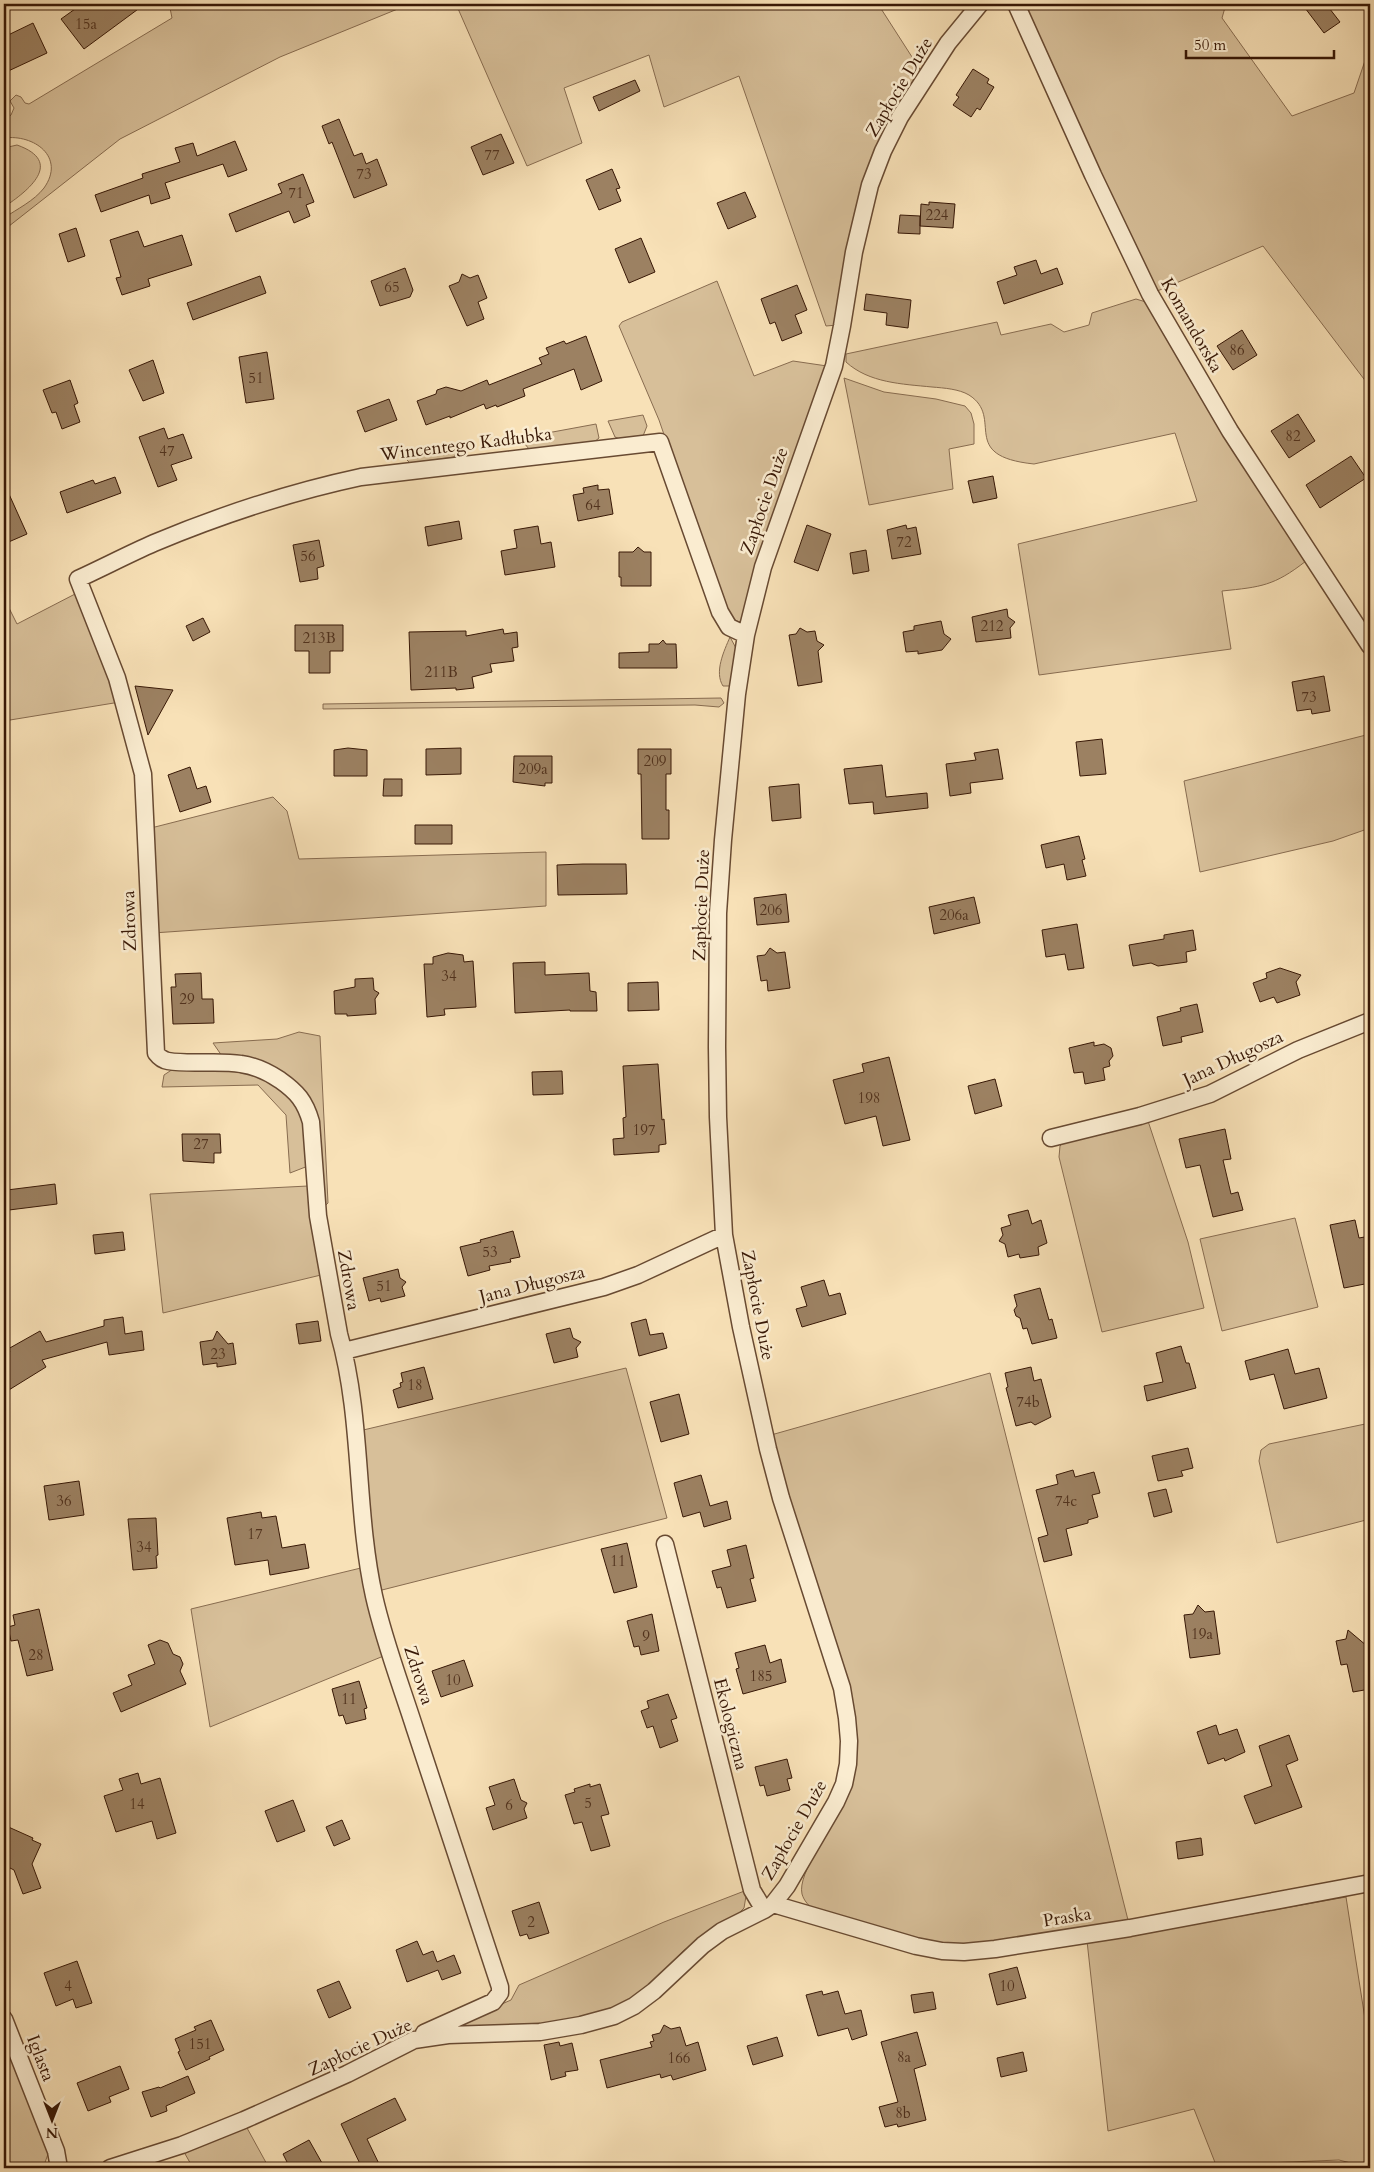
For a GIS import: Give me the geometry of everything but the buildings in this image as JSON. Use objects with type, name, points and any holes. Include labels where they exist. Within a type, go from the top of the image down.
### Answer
[{"type":"street","name":"Zapłocie Duże","points":[[110,2168],[182,2145],[244,2120],[338,2078],[414,2040],[448,2035],[540,2032],[581,2025],[614,2016],[634,2006],[654,1991],[703,1944],[722,1931],[768,1907],[796,1872],[836,1802],[844,1784],[848,1764],[849,1733],[842,1688],[781,1498],[768,1449],[741,1327],[724,1235],[718,1116],[718,913],[735,707],[746,636],[763,567],[834,366],[854,252],[870,185],[883,151],[900,117],[948,43],[980,4]]},
{"type":"street","name":"Komandorska","points":[[1016,4],[1093,176],[1150,294],[1230,431],[1370,646]]},
{"type":"street","name":"Wincentego Kadłubka","points":[[78,579],[154,543],[234,512],[314,487],[361,477],[660,442],[720,612],[729,627],[746,636]]},
{"type":"street","name":"Zdrowa","points":[[78,579],[117,678],[143,774],[156,1053],[160,1058],[168,1061],[220,1062],[256,1067],[286,1084],[307,1107],[311,1122],[318,1216],[339,1334],[344,1351],[353,1415],[367,1561],[374,1597],[414,1726],[500,1987],[500,1992],[493,2002],[427,2031],[414,2040]]},
{"type":"street","name":"Jana Długosza","points":[[1051,1138],[1140,1116],[1203,1097],[1298,1050],[1370,1021]]},
{"type":"street","name":"Jana Długosza","points":[[344,1351],[604,1286],[638,1275],[724,1235]]},
{"type":"street","name":"Ekologiczna","points":[[665,1544],[752,1890],[768,1907]]},
{"type":"street","name":"Praska","points":[[768,1907],[916,1946],[942,1951],[964,1952],[1130,1928],[1370,1883]]},
{"type":"street","name":"Iglasta","points":[[4,2019],[56,2151],[59,2168]]},
{"type":"shaded area","points":[[173,4],[189,7],[195,4],[424,4],[405,6],[280,57],[120,139],[4,230],[4,218],[40,193],[50,177],[51,167],[49,158],[36,144],[26,140],[4,138],[4,120],[11,115],[14,108],[10,101],[16,95],[29,104],[172,18],[170,8]]},
{"type":"shaded area","points":[[456,4],[878,4],[921,71],[894,114],[837,325],[826,326],[739,76],[664,107],[649,55],[564,88],[582,143],[527,166]]},
{"type":"shaded area","points":[[1024,4],[1226,4],[1222,18],[1292,116],[1354,93],[1370,46],[1370,387],[1263,246],[1155,292]]},
{"type":"shaded area","points":[[17,145],[31,152],[39,160],[40,168],[31,185],[4,207],[4,148]]},
{"type":"shaded area","points":[[717,281],[754,376],[793,361],[827,366],[742,623],[733,619],[724,609],[659,420],[619,326],[622,322]]},
{"type":"shaded area","points":[[1136,299],[1146,302],[1306,561],[1285,576],[1267,584],[1222,591],[1231,649],[1039,675],[1018,544],[1197,501],[1175,433],[1034,464],[1011,460],[996,453],[989,445],[984,414],[979,404],[969,395],[951,389],[898,383],[875,378],[855,369],[846,362],[846,354],[997,322],[1001,335],[1051,324],[1064,332],[1089,325],[1092,313]]},
{"type":"shaded area","points":[[844,378],[884,392],[936,399],[965,406],[971,413],[974,424],[974,444],[949,449],[953,489],[869,505]]},
{"type":"shaded area","points":[[643,415],[647,426],[643,436],[624,441],[615,437],[608,421]]},
{"type":"shaded area","points":[[596,424],[599,438],[593,443],[529,449],[520,438]]},
{"type":"shaded area","points":[[457,450],[454,457],[410,463],[406,459]]},
{"type":"shaded area","points":[[77,593],[120,702],[4,721],[4,598],[17,624]]},
{"type":"shaded area","points":[[730,637],[737,650],[733,681],[729,686],[723,686],[719,674],[723,655]]},
{"type":"shaded area","points":[[721,698],[724,703],[719,707],[695,705],[323,709],[323,704]]},
{"type":"shaded area","points":[[1370,734],[1370,828],[1333,841],[1200,872],[1184,781]]},
{"type":"shaded area","points":[[273,797],[287,811],[299,859],[546,852],[546,906],[153,933],[151,828]]},
{"type":"shaded area","points":[[299,1032],[320,1036],[328,1203],[323,1208],[310,1100],[222,1056],[213,1043],[277,1039]]},
{"type":"shaded area","points":[[219,1067],[268,1078],[299,1105],[304,1119],[308,1166],[290,1173],[286,1115],[258,1085],[162,1087],[164,1075],[173,1069]]},
{"type":"shaded area","points":[[1147,1118],[1188,1242],[1204,1308],[1102,1332],[1059,1157],[1060,1146],[1069,1137]]},
{"type":"shaded area","points":[[308,1186],[321,1275],[163,1313],[150,1194]]},
{"type":"shaded area","points":[[1295,1218],[1318,1307],[1222,1331],[1200,1239]]},
{"type":"shaded area","points":[[626,1368],[667,1518],[378,1591],[359,1431]]},
{"type":"shaded area","points":[[990,1373],[1128,1920],[994,1943],[940,1944],[814,1910],[802,1894],[802,1885],[810,1862],[842,1806],[856,1765],[771,1435]]},
{"type":"shaded area","points":[[1370,1423],[1370,1519],[1277,1543],[1259,1461],[1261,1450],[1269,1444]]},
{"type":"shaded area","points":[[365,1567],[386,1655],[210,1727],[191,1609]]},
{"type":"shaded area","points":[[747,1890],[744,1908],[732,1920],[706,1934],[683,1951],[646,1988],[624,2004],[600,2014],[540,2025],[442,2030],[511,2000],[519,1985],[664,1922]]},
{"type":"shaded area","points":[[1346,1897],[1370,2051],[1370,2168],[1339,2160],[1216,2165],[1194,2109],[1108,2131],[1087,1941],[1168,1929]]},
{"type":"shaded area","points":[[9,2052],[48,2154],[43,2168],[4,2168],[4,2053]]},
{"type":"shaded area","points":[[247,2128],[269,2168],[193,2168],[184,2152]]}]
